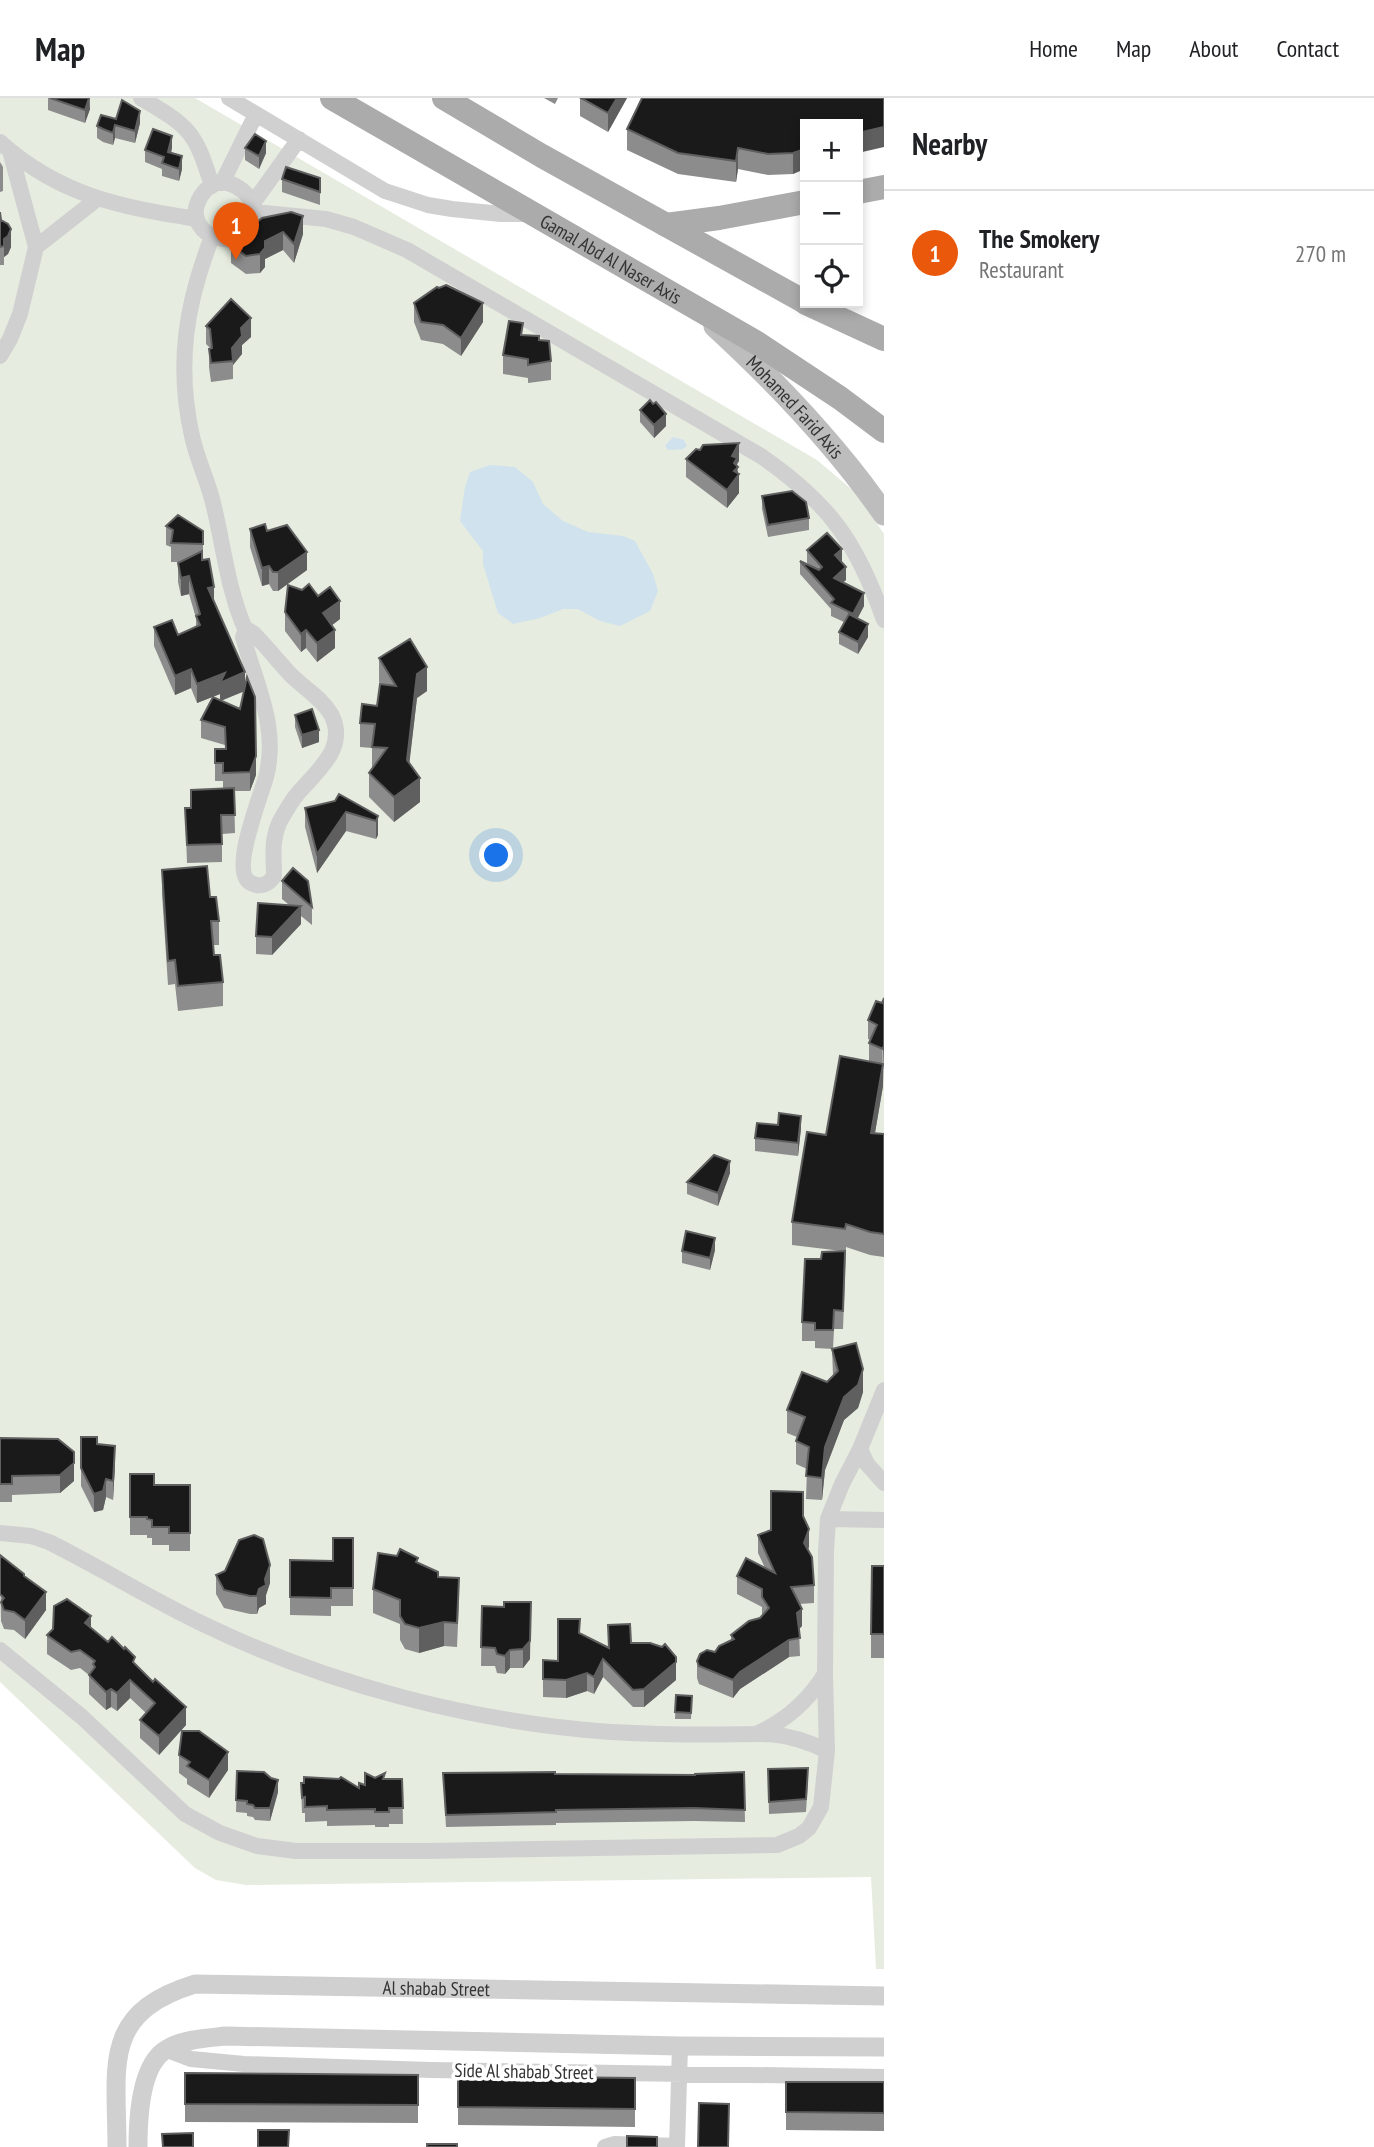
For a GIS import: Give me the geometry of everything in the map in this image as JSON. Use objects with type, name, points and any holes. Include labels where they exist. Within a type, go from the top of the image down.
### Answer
[{"type":"main road","name":"Gamal Abd Al Naser Axis","points":[[332,98],[786,361],[884,431]]},
{"type":"main road","points":[[444,98],[542,156],[800,300]]},
{"type":"main road","points":[[863,191],[884,187]]},
{"type":"main road","points":[[666,225],[800,203]]},
{"type":"main road","name":"Mohamed Farid Axis","points":[[695,307],[793,402],[884,514]]},
{"type":"main road","points":[[818,308],[879,333]]},
{"type":"street","points":[[141,98],[178,121],[191,134],[217,185]]},
{"type":"street","points":[[229,98],[367,182],[402,198],[474,212],[531,214]]},
{"type":"street","points":[[256,114],[217,185],[202,195],[197,206],[197,219],[202,229],[212,237],[234,239],[245,233],[252,223],[254,208],[299,139]]},
{"type":"street","points":[[5,147],[51,179],[97,199],[197,219]]},
{"type":"street","points":[[0,356],[10,340],[20,314],[36,247],[5,147]]},
{"type":"street","points":[[217,185],[235,184],[246,192],[254,208]]},
{"type":"street","points":[[36,247],[97,199]]},
{"type":"street","points":[[254,208],[326,219],[407,250],[761,456],[801,485],[835,520],[860,562],[884,620]]},
{"type":"street","points":[[212,237],[194,285],[187,319],[184,354],[187,404],[196,454],[212,498],[229,583],[246,631],[243,637],[267,712],[271,738],[270,758],[247,839],[243,868],[247,881],[260,885],[268,883],[274,876],[272,845],[280,822],[289,805],[330,758],[336,730],[331,715],[322,702],[289,673],[252,631],[246,631]]},
{"type":"street","points":[[0,1650],[82,1717],[186,1815],[238,1841],[276,1849],[428,1851],[777,1845],[799,1836],[816,1818],[823,1795],[827,1751],[825,1674],[828,1519],[884,1390]]},
{"type":"street","points":[[860,1449],[867,1464],[884,1483]]},
{"type":"street","points":[[828,1519],[884,1520]]},
{"type":"street","points":[[0,1533],[32,1536],[49,1542],[205,1625],[275,1655],[420,1701],[508,1719],[609,1732],[785,1735],[827,1751]]},
{"type":"street","points":[[756,1734],[796,1710],[825,1674]]},
{"type":"street","name":"Al shabab Street","points":[[117,2147],[120,2042],[131,2021],[150,2003],[173,1991],[195,1984],[884,1996]]},
{"type":"street","points":[[138,2147],[141,2102],[145,2080],[152,2064],[165,2049],[201,2039],[226,2036],[884,2048]]},
{"type":"street","points":[[605,2147],[615,2144],[677,2146],[680,2046]]},
{"type":"street","name":"Side Al shabab Street","points":[[165,2049],[191,2059],[244,2064],[431,2070],[884,2077]]},
{"type":"shaded area","points":[[0,98],[195,98],[817,460],[856,493],[884,534],[884,1969],[876,1969],[871,1877],[246,1885],[216,1880],[195,1868],[0,1682]]},
{"type":"water","points":[[673,437],[684,440],[687,446],[683,449],[668,450],[665,446]]},
{"type":"water","points":[[490,465],[515,467],[533,482],[543,504],[563,521],[588,532],[623,536],[635,541],[653,574],[658,591],[650,611],[620,626],[600,621],[578,609],[563,609],[513,624],[498,613],[483,564],[483,551],[460,521],[470,472]]},
{"type":"building","points":[[50,98],[89,98],[85,110]]},
{"type":"building","points":[[581,98],[617,98],[608,113]]},
{"type":"building","points":[[642,98],[884,98],[884,127],[863,132],[863,119],[800,119],[800,151],[768,154],[738,148],[736,161],[678,153],[627,129]]},
{"type":"building","points":[[122,100],[140,111],[135,131],[115,125],[113,133],[97,126],[101,115],[116,119]]},
{"type":"building","points":[[153,129],[172,136],[168,152],[182,156],[179,169],[162,163],[164,157],[145,150]]},
{"type":"building","points":[[255,134],[266,141],[259,156],[245,148]]},
{"type":"building","points":[[286,167],[320,178],[320,192],[282,179]]},
{"type":"building","points":[[0,212],[1,220],[11,229],[4,239],[4,246],[0,247]]},
{"type":"building","points":[[291,212],[303,216],[294,244],[283,232],[265,241],[265,248],[260,254],[246,256],[231,245],[262,218]]},
{"type":"building","points":[[446,285],[483,303],[461,338],[443,325],[421,322],[414,303],[437,287]]},
{"type":"building","points":[[231,299],[251,318],[241,328],[242,336],[232,348],[233,361],[211,363],[210,329],[206,326]]},
{"type":"building","points":[[509,321],[523,323],[521,335],[539,336],[539,340],[549,341],[551,361],[528,365],[528,359],[503,355]]},
{"type":"building","points":[[650,400],[653,404],[656,402],[666,414],[654,425],[640,410]]},
{"type":"building","points":[[739,443],[732,456],[737,458],[734,463],[738,467],[734,471],[739,474],[727,490],[686,459],[703,445]]},
{"type":"building","points":[[792,491],[806,502],[809,518],[768,525],[762,496]]},
{"type":"building","points":[[178,515],[203,531],[203,544],[171,543],[173,530],[166,526]]},
{"type":"building","points":[[265,524],[267,531],[287,525],[307,552],[278,572],[273,572],[269,566],[262,568],[250,529]]},
{"type":"building","points":[[827,533],[842,549],[835,555],[846,567],[834,578],[864,593],[853,614],[831,603],[834,599],[800,561],[819,570],[822,567],[807,550]]},
{"type":"building","points":[[202,551],[202,560],[209,559],[214,587],[208,588],[245,672],[220,683],[225,673],[197,684],[191,669],[175,676],[154,627],[172,620],[178,635],[200,625],[196,616],[200,614],[189,576],[181,578],[178,563]]},
{"type":"building","points":[[309,584],[318,596],[330,587],[340,601],[323,613],[335,630],[317,643],[306,630],[301,634],[285,612],[288,585],[302,590]]},
{"type":"building","points":[[849,614],[868,624],[858,642],[839,632]]},
{"type":"building","points":[[410,639],[427,667],[417,674],[407,760],[420,778],[394,797],[369,773],[387,748],[372,747],[375,724],[360,723],[362,704],[377,706],[380,684],[396,686],[379,658]]},
{"type":"building","points":[[247,677],[255,697],[256,756],[250,772],[223,773],[223,763],[215,763],[215,749],[226,749],[225,727],[201,720],[213,697],[240,709]]},
{"type":"building","points":[[312,709],[319,730],[302,735],[295,715]]},
{"type":"building","points":[[234,788],[235,815],[221,815],[222,844],[187,845],[185,808],[191,808],[191,790]]},
{"type":"building","points":[[339,794],[378,816],[376,821],[346,812],[317,854],[305,808],[335,801]]},
{"type":"building","points":[[207,866],[210,897],[216,897],[219,921],[211,921],[214,955],[220,955],[223,982],[178,986],[175,960],[168,961],[162,870]]},
{"type":"building","points":[[293,868],[308,881],[312,907],[282,881]]},
{"type":"building","points":[[258,903],[301,906],[272,937],[256,936]]},
{"type":"building","points":[[884,998],[883,1049],[869,1043],[877,1025],[868,1020],[876,1001],[882,1003]]},
{"type":"building","points":[[840,1056],[883,1064],[871,1133],[884,1134],[884,1234],[846,1224],[845,1229],[792,1222],[807,1132],[826,1135]]},
{"type":"building","points":[[779,1113],[801,1116],[798,1143],[755,1138],[757,1123],[778,1125]]},
{"type":"building","points":[[714,1155],[730,1161],[718,1193],[687,1182]]},
{"type":"building","points":[[686,1231],[715,1238],[710,1258],[682,1251]]},
{"type":"building","points":[[845,1251],[843,1311],[834,1310],[833,1330],[815,1330],[815,1323],[802,1322],[805,1259],[821,1259],[822,1252]]},
{"type":"building","points":[[856,1343],[863,1369],[858,1385],[844,1397],[825,1447],[822,1478],[806,1476],[809,1447],[796,1441],[805,1417],[787,1410],[802,1372],[827,1382],[838,1371],[832,1349]]},
{"type":"building","points":[[81,1437],[97,1437],[97,1444],[115,1446],[113,1481],[106,1479],[103,1491],[94,1494],[81,1468]]},
{"type":"building","points":[[0,1438],[58,1439],[74,1452],[74,1463],[60,1475],[12,1476],[12,1484],[0,1484]]},
{"type":"building","points":[[130,1474],[154,1474],[154,1485],[190,1485],[190,1533],[169,1533],[169,1527],[152,1527],[152,1520],[147,1517],[130,1517]]},
{"type":"building","points":[[771,1491],[803,1492],[803,1516],[809,1529],[804,1543],[812,1557],[814,1585],[791,1587],[802,1609],[797,1613],[800,1638],[789,1640],[740,1672],[733,1680],[699,1666],[697,1661],[700,1654],[707,1650],[715,1652],[719,1646],[734,1639],[731,1635],[749,1621],[760,1618],[769,1608],[762,1597],[762,1589],[737,1576],[746,1558],[775,1573],[758,1535],[771,1530]]},
{"type":"building","points":[[254,1535],[263,1539],[270,1565],[265,1579],[266,1585],[259,1589],[257,1596],[224,1590],[216,1575],[225,1571],[239,1540]]},
{"type":"building","points":[[333,1538],[353,1538],[353,1588],[331,1588],[331,1598],[290,1597],[290,1560],[333,1561]]},
{"type":"building","points":[[400,1549],[418,1558],[416,1562],[438,1572],[438,1577],[459,1578],[457,1623],[444,1622],[419,1628],[405,1624],[400,1616],[400,1600],[373,1589],[378,1553],[397,1556]]},
{"type":"building","points":[[0,1555],[46,1592],[25,1620],[14,1612],[4,1610],[1,1602],[4,1598],[0,1594]]},
{"type":"building","points":[[872,1566],[884,1566],[884,1634],[871,1634]]},
{"type":"building","points":[[67,1599],[91,1616],[85,1623],[108,1642],[112,1637],[124,1649],[125,1647],[135,1657],[133,1662],[153,1682],[155,1679],[186,1707],[159,1736],[140,1720],[155,1703],[130,1680],[117,1693],[111,1689],[106,1692],[89,1675],[95,1667],[95,1661],[80,1650],[71,1652],[47,1635],[53,1629],[54,1606]]},
{"type":"building","points":[[504,1602],[531,1602],[530,1641],[523,1649],[510,1650],[505,1656],[497,1654],[495,1648],[481,1647],[482,1606],[504,1607]]},
{"type":"building","points":[[558,1619],[580,1619],[579,1633],[609,1648],[608,1625],[630,1624],[631,1643],[650,1643],[662,1647],[665,1644],[676,1657],[676,1662],[644,1689],[633,1690],[603,1659],[594,1677],[587,1673],[566,1680],[543,1679],[543,1660],[558,1661]]},
{"type":"building","points":[[676,1695],[692,1696],[691,1713],[675,1712]]},
{"type":"building","points":[[182,1731],[199,1731],[228,1752],[209,1780],[187,1766],[190,1762],[179,1755]]},
{"type":"building","points":[[808,1768],[806,1799],[769,1802],[768,1769]]},
{"type":"building","points":[[237,1771],[264,1772],[278,1780],[270,1808],[255,1808],[247,1804],[247,1801],[236,1800]]},
{"type":"building","points":[[744,1772],[745,1810],[556,1810],[446,1815],[443,1773],[695,1775]]},
{"type":"building","points":[[365,1773],[375,1778],[385,1773],[383,1779],[402,1779],[403,1808],[375,1812],[375,1809],[327,1810],[327,1806],[305,1807],[301,1783],[304,1783],[304,1777],[341,1777],[359,1788],[359,1783],[365,1785]]},
{"type":"building","points":[[185,2073],[418,2075],[418,2105],[185,2104]]},
{"type":"building","points":[[458,2076],[635,2078],[635,2109],[458,2107]]},
{"type":"building","points":[[786,2082],[884,2082],[884,2113],[786,2112]]},
{"type":"building","points":[[699,2103],[729,2104],[728,2147],[698,2147]]},
{"type":"building","points":[[258,2130],[289,2130],[288,2147],[258,2147]]},
{"type":"building","points":[[193,2133],[193,2147],[163,2147],[162,2134]]},
{"type":"building","points":[[627,2136],[657,2137],[657,2147],[627,2147]]},
{"type":"building","points":[[427,2144],[457,2144],[457,2147],[427,2147]]},
{"type":"place","name":"The Smokery","points":[[236,260]]}]
